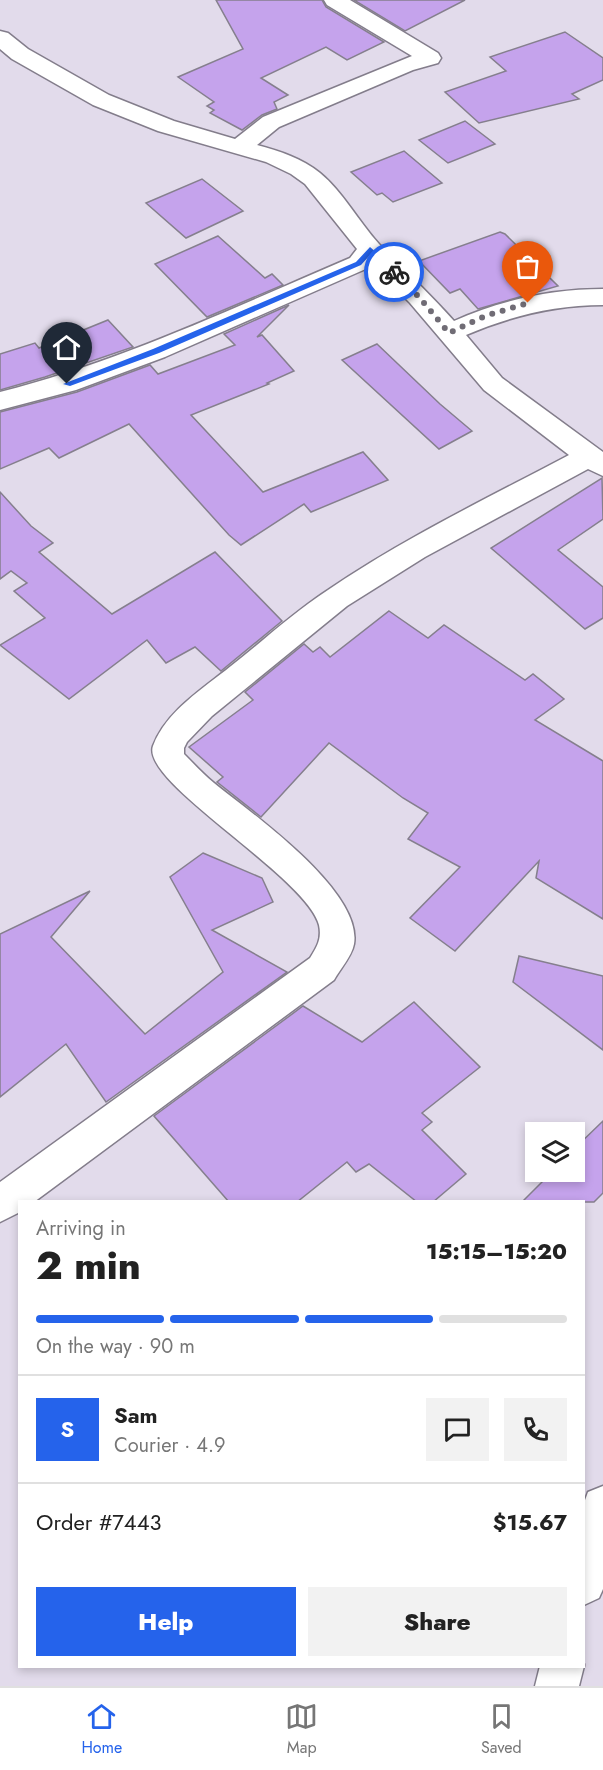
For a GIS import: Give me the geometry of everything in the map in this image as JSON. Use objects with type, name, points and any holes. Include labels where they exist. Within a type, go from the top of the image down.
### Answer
[{"type":"street","points":[[238,148],[272,122],[405,65],[430,58],[335,0]]},
{"type":"street","points":[[0,38],[20,54],[100,100],[166,126],[274,157],[300,169],[313,179],[370,249],[419,297],[493,384],[595,462],[415,550],[337,598],[209,701],[176,733],[168,748],[169,759],[200,790],[269,845],[314,890],[336,926],[337,944],[322,969],[0,1204]]},
{"type":"street","points":[[0,401],[67,384],[156,351],[359,263],[370,249]]},
{"type":"street","points":[[449,333],[485,316],[528,303],[555,298],[603,297]]},
{"type":"street","points":[[585,1579],[603,1507]]},
{"type":"street","points":[[557,1686],[562,1668]]},
{"type":"building","points":[[216,0],[322,0],[326,7],[384,42],[347,60],[326,47],[261,78],[288,95],[274,102],[277,109],[262,115],[242,130],[210,113],[214,110],[207,106],[214,102],[178,77],[243,49]]},
{"type":"building","points":[[354,0],[465,0],[405,31]]},
{"type":"building","points":[[565,32],[603,58],[603,80],[572,94],[579,99],[479,123],[445,92],[506,71],[490,57]]},
{"type":"building","points":[[465,121],[495,144],[448,163],[419,140]]},
{"type":"building","points":[[404,151],[442,183],[393,202],[382,193],[377,195],[351,172]]},
{"type":"building","points":[[202,179],[243,211],[186,238],[146,203]]},
{"type":"building","points":[[500,232],[505,234],[558,286],[478,309],[460,289],[450,293],[419,261]]},
{"type":"building","points":[[218,236],[265,278],[272,274],[283,285],[207,317],[155,264]]},
{"type":"building","points":[[289,305],[257,337],[262,335],[294,371],[267,383],[269,384],[191,415],[263,492],[363,452],[388,480],[311,512],[304,504],[241,545],[229,535],[129,424],[59,458],[49,448],[0,469],[0,412],[77,392],[150,365],[158,374],[235,345],[224,334]]},
{"type":"building","points":[[108,320],[133,347],[0,390],[0,354],[35,343],[39,348]]},
{"type":"building","points":[[377,344],[472,431],[439,449],[342,360]]},
{"type":"building","points":[[602,478],[603,519],[558,550],[603,587],[603,618],[585,629],[491,548]]},
{"type":"building","points":[[0,492],[31,526],[53,543],[39,552],[112,614],[215,552],[282,621],[221,671],[195,647],[166,663],[147,640],[69,699],[0,645],[45,618],[14,591],[27,583],[11,571],[0,579]]},
{"type":"building","points":[[389,611],[428,638],[444,625],[525,680],[533,674],[564,699],[535,720],[603,761],[603,919],[536,878],[539,861],[455,951],[410,918],[460,867],[408,839],[428,813],[403,798],[329,743],[261,817],[217,782],[223,777],[189,747],[253,700],[245,692],[304,644],[313,652],[320,647],[330,657]]},
{"type":"building","points":[[203,853],[262,878],[273,902],[212,930],[287,972],[106,1102],[66,1044],[0,1097],[0,934],[90,891],[51,937],[145,1034],[223,972],[170,877]]},
{"type":"building","points":[[519,956],[603,976],[603,1050],[513,982]]},
{"type":"building","points":[[414,1002],[480,1067],[422,1113],[432,1122],[422,1130],[466,1174],[435,1200],[414,1200],[369,1164],[356,1172],[347,1162],[300,1200],[227,1200],[154,1116],[303,1006],[362,1042]]},
{"type":"building","points":[[603,1121],[603,1193],[594,1202],[524,1200],[542,1182],[585,1182],[585,1138]]},
{"type":"way so far","points":[[394,272],[419,297],[449,333],[485,316],[528,303]]},
{"type":"route","points":[[67,384],[156,351],[359,263],[370,249],[394,272]]}]
